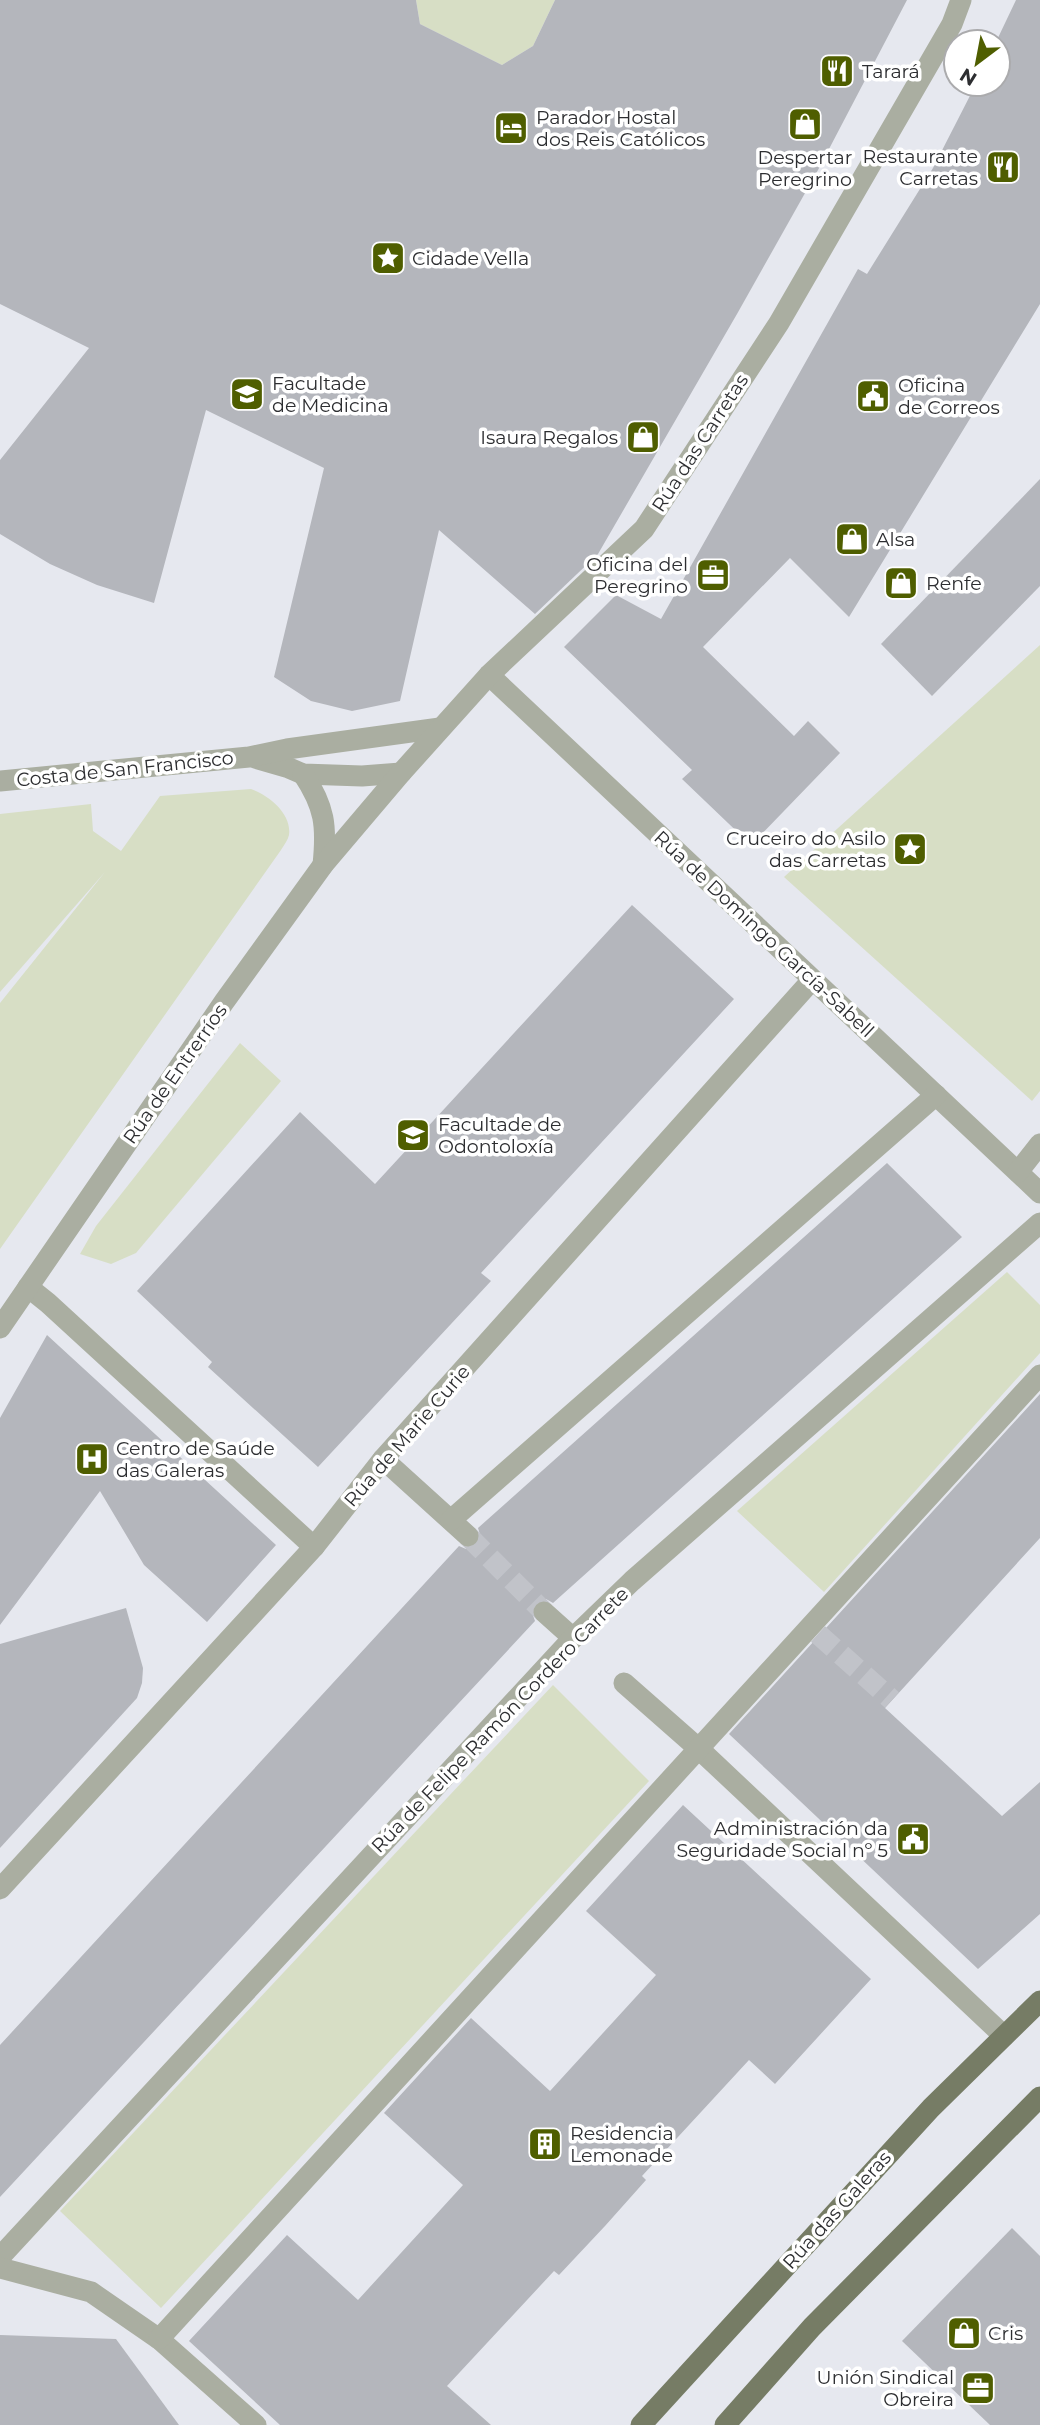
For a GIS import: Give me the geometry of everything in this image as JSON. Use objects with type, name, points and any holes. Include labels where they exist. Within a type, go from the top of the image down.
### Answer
[{"type":"main road","name":"Rúa das Galeras","points":[[641,2425],[931,2108],[1040,2001]]},
{"type":"main road","points":[[725,2425],[812,2327],[1040,2097]]},
{"type":"street","name":"Rúa das Carretas","points":[[357,824],[489,675],[644,529],[779,323],[952,24],[961,0]]},
{"type":"street","name":"Rúa de Domingo García-Sabell","points":[[489,675],[1040,1193]]},
{"type":"street","name":"Costa de San Francisco","points":[[0,781],[249,757],[287,749],[440,728]]},
{"type":"street","name":"Costa de San Francisco","points":[[249,757],[303,774],[362,776],[401,773]]},
{"type":"street","points":[[303,774],[322,808],[326,839],[323,865]]},
{"type":"street","name":"Rúa de Entrerríos","points":[[0,1328],[224,1002],[323,865],[357,824]]},
{"type":"street","name":"Rúa de Marie Curie","points":[[0,1889],[314,1547],[383,1459],[812,981]]},
{"type":"street","points":[[451,1520],[936,1095]]},
{"type":"street","points":[[1018,1172],[1040,1144]]},
{"type":"street","name":"Rúa de Felipe Ramón Cordero Carrete","points":[[0,2257],[573,1638],[632,1581],[1040,1223]]},
{"type":"street","points":[[28,1287],[314,1547]]},
{"type":"street","points":[[159,2339],[699,1749],[814,1630],[1040,1375]]},
{"type":"street","points":[[383,1459],[468,1536]]},
{"type":"street","points":[[544,1612],[573,1638]]},
{"type":"street","points":[[624,1683],[699,1749],[1004,2036]]},
{"type":"street","points":[[0,2268],[91,2292],[159,2339],[256,2425]]},
{"type":"green space","points":[[416,0],[555,0],[533,46],[502,65],[420,24]]},
{"type":"green space","points":[[1040,645],[1040,1091],[1032,1101],[784,877]]},
{"type":"green space","points":[[251,789],[271,800],[283,812],[289,827],[287,841],[0,1249],[0,1003],[105,872],[0,992],[0,814],[91,804],[93,831],[121,851],[160,796]]},
{"type":"green space","points":[[240,1043],[281,1081],[136,1253],[111,1264],[80,1254],[96,1226]]},
{"type":"green space","points":[[1007,1272],[1040,1305],[1040,1353],[824,1592],[737,1511]]},
{"type":"green space","points":[[553,1685],[649,1781],[161,2308],[60,2211]]},
{"type":"building","name":"Cidade Vella","points":[[0,0],[416,0],[420,24],[502,65],[533,46],[555,0],[907,0],[818,170],[598,554],[535,614],[439,530],[400,701],[352,711],[311,701],[274,677],[324,468],[206,410],[154,603],[97,585],[50,564],[0,534],[0,460],[89,348],[0,304]]},
{"type":"building","points":[[1016,0],[1040,0],[1040,304],[849,617],[790,558],[703,647],[794,736],[808,721],[840,753],[751,845],[682,779],[692,770],[564,647],[616,595],[661,619],[858,269],[867,274],[933,168],[969,98],[1012,98],[1012,28],[1003,28]]},
{"type":"building","points":[[1040,479],[1040,586],[932,696],[881,644]]},
{"type":"building","points":[[632,905],[734,999],[481,1273],[491,1281],[318,1467],[208,1367],[212,1362],[137,1291],[300,1112],[375,1184]]},
{"type":"building","points":[[887,1163],[962,1237],[553,1603],[546,1599],[535,1603],[531,1610],[535,1621],[0,2197],[0,2045],[459,1546],[466,1549],[477,1545],[481,1538],[478,1528]]},
{"type":"building","name":"Centro de Saúde das Galeras","points":[[47,1335],[276,1545],[207,1622],[144,1565],[100,1491],[0,1625],[0,1418]]},
{"type":"building","points":[[1040,1394],[1040,1538],[885,1708],[1002,1816],[1040,1782],[1040,1914],[978,1969],[729,1734]]},
{"type":"building","points":[[126,1608],[143,1668],[137,1698],[0,1848],[0,1644]]},
{"type":"building","name":"Residencia Lemonade","points":[[683,1805],[871,1979],[775,2084],[749,2060],[642,2176],[646,2180],[605,2226],[559,2275],[554,2271],[447,2386],[491,2425],[280,2425],[189,2341],[287,2235],[358,2300],[463,2185],[384,2113],[471,2018],[550,2091],[656,1975],[586,1911]]},
{"type":"building","points":[[1012,2228],[1040,2256],[1040,2425],[990,2425],[902,2341]]},
{"type":"building","points":[[0,2335],[116,2339],[179,2425],[0,2425]]},
{"type":"tunnel","points":[[468,1536],[544,1612]]},
{"type":"tunnel","points":[[818,1634],[892,1700]]},
{"type":"place","name":"Tarará","points":[[837,71]]},
{"type":"place","name":"Despertar Peregrino","points":[[805,124]]},
{"type":"place","name":"Parador Hostal dos Reis Católicos","points":[[511,128]]},
{"type":"place","name":"Restaurante Carretas","points":[[1003,167]]},
{"type":"place","name":"Cidade Vella","points":[[388,258]]},
{"type":"place","name":"Facultade de Medicina","points":[[247,394]]},
{"type":"place","name":"Oficina de Correos","points":[[873,396]]},
{"type":"place","name":"Isaura Regalos","points":[[643,437]]},
{"type":"place","name":"Alsa","points":[[852,539]]},
{"type":"place","name":"Oficina del Peregrino","points":[[713,575]]},
{"type":"place","name":"Renfe","points":[[901,583]]},
{"type":"place","name":"Cruceiro do Asilo das Carretas","points":[[910,849]]},
{"type":"place","name":"Facultade de Odontoloxía","points":[[413,1135]]},
{"type":"place","name":"Centro de Saúde das Galeras","points":[[92,1459]]},
{"type":"place","name":"Administración da Seguridade Social nº 5","points":[[913,1839]]},
{"type":"place","name":"Residencia Lemonade","points":[[545,2144]]},
{"type":"place","name":"Cris","points":[[964,2333]]},
{"type":"place","name":"Unión Sindical Obreira","points":[[978,2388]]}]
